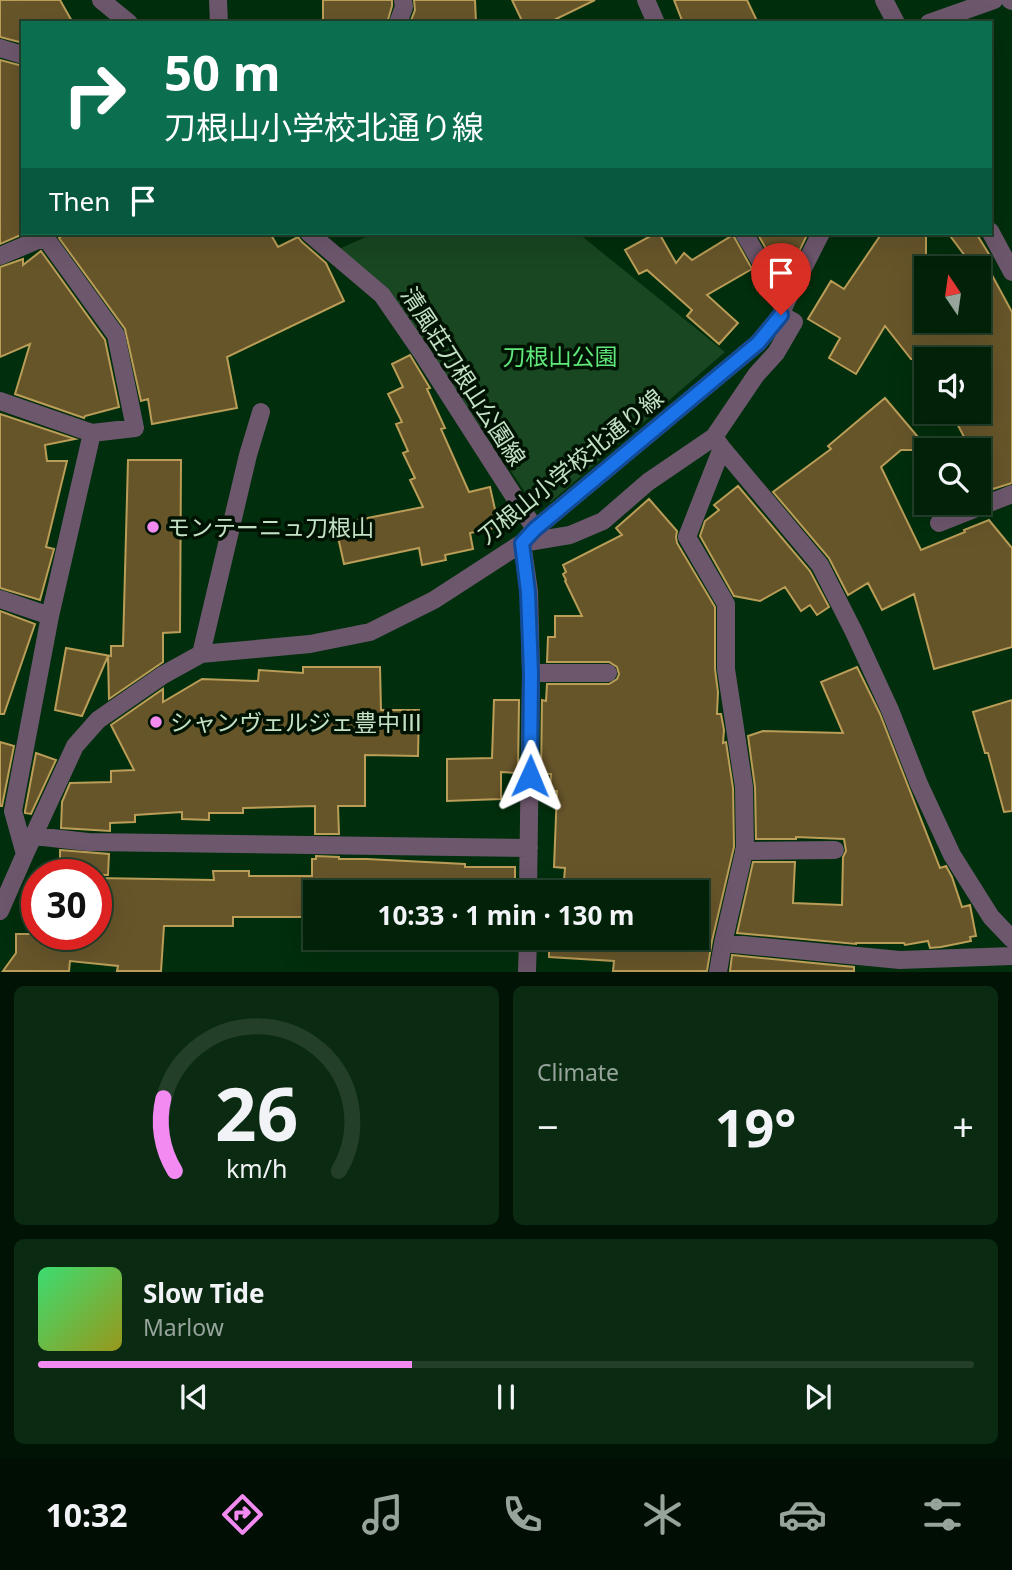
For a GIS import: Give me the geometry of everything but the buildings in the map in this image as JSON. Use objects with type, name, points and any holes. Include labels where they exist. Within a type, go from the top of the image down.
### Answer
[{"type":"street","points":[[218,0],[219,21]]},
{"type":"street","points":[[399,21],[404,0]]},
{"type":"street","points":[[646,0],[655,21]]},
{"type":"street","points":[[884,0],[895,21]]},
{"type":"street","points":[[935,21],[994,0]]},
{"type":"street","points":[[108,2],[128,21]]},
{"type":"street","points":[[0,48],[21,54]]},
{"type":"street","name":"清風荘刀根山公園線","points":[[312,235],[382,295],[535,529]]},
{"type":"street","points":[[718,971],[744,851],[744,787],[726,669],[726,604],[687,537],[718,443],[757,375],[776,353],[794,322],[783,309],[745,235]]},
{"type":"street","name":"刀根山小学校北通り線","points":[[0,911],[75,746],[98,720],[163,675],[201,654],[310,644],[369,632],[434,600],[522,543],[535,529],[758,343],[783,309],[820,235]]},
{"type":"street","points":[[992,235],[1012,272]]},
{"type":"street","points":[[0,256],[45,237],[116,335],[135,428],[92,433],[0,401]]},
{"type":"street","points":[[201,654],[248,455],[261,412]]},
{"type":"street","points":[[25,854],[13,811],[50,616],[92,433]]},
{"type":"street","points":[[528,880],[531,673],[528,592],[522,543],[570,535],[603,521],[648,482],[718,443]]},
{"type":"street","points":[[718,443],[820,565],[890,710],[919,784],[952,855],[991,917],[1012,939]]},
{"type":"street","points":[[939,523],[1012,494]]},
{"type":"street","points":[[0,599],[50,616]]},
{"type":"street","points":[[531,673],[608,673]]},
{"type":"street","points":[[34,836],[88,842],[529,848]]},
{"type":"street","points":[[744,851],[835,850]]},
{"type":"street","points":[[723,943],[900,960],[1012,956]]},
{"type":"street","points":[[527,971],[528,950]]},
{"type":"green space","name":"刀根山公園","points":[[370,235],[580,235],[725,352],[551,502],[529,498],[415,330],[332,252]]},
{"type":"place","name":"モンテーニュ刀根山","points":[[153,527]]},
{"type":"place","name":"シャンヴェルジェ豊中Ⅲ","points":[[156,722]]},
{"type":"route","points":[[530,776],[531,673],[528,592],[522,543],[535,529],[758,343],[781,315]]}]
